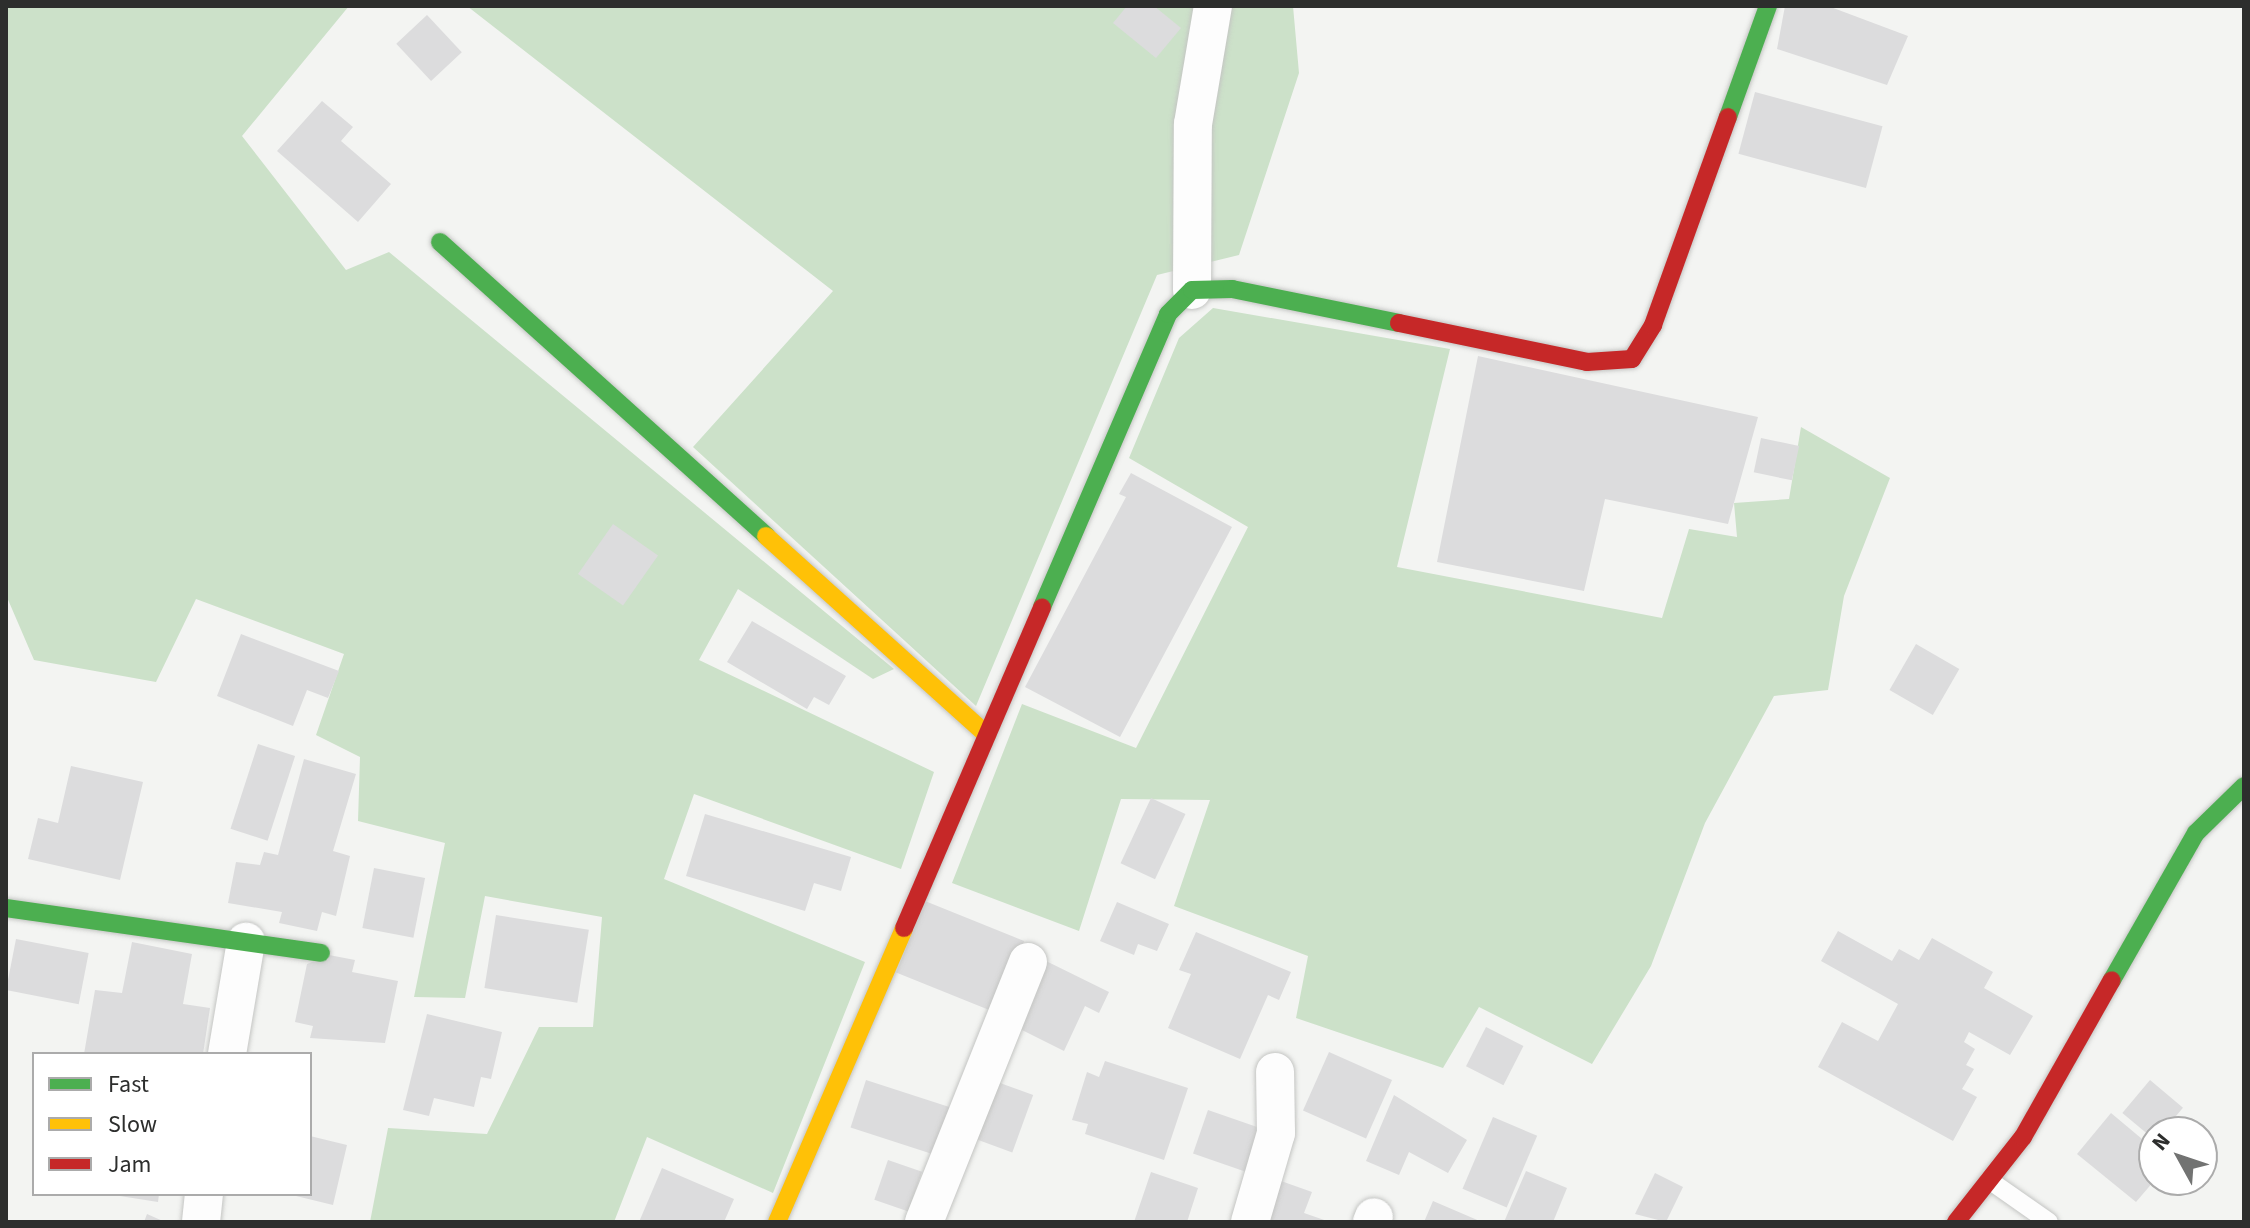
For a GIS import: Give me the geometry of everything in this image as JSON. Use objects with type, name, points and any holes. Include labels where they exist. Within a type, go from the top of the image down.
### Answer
[{"type":"street","points":[[1192,290],[1193,124],[1213,6]]},
{"type":"street","points":[[777,1222],[1168,314],[1192,290],[1232,289],[1587,362],[1632,359],[1653,325],[1768,6]]},
{"type":"street","points":[[440,242],[987,735]]},
{"type":"street","points":[[1956,1222],[2023,1137],[2196,833],[2244,786]]},
{"type":"street","points":[[6,908],[321,953]]},
{"type":"street","points":[[227,1052],[246,942]]},
{"type":"street","points":[[924,1222],[1028,962]]},
{"type":"street","points":[[1250,1222],[1276,1133],[1275,1072]]},
{"type":"street","points":[[201,1222],[204,1196]]},
{"type":"lane","points":[[1989,1180],[2049,1222]]},
{"type":"green space","points":[[6,6],[349,6],[242,136],[346,270],[389,252],[894,669],[873,679],[738,589],[699,660],[934,772],[901,869],[694,794],[664,879],[865,962],[773,1193],[647,1137],[614,1222],[370,1222],[388,1128],[487,1134],[539,1027],[593,1027],[602,917],[485,896],[465,998],[414,997],[445,843],[358,821],[360,757],[316,735],[344,654],[196,599],[156,682],[34,660],[6,595]]},
{"type":"green space","points":[[467,6],[1293,6],[1299,73],[1239,255],[1157,275],[976,706],[693,447],[833,291]]},
{"type":"green space","points":[[1213,308],[1450,349],[1397,567],[1662,618],[1689,529],[1737,537],[1734,503],[1789,499],[1801,427],[1890,478],[1844,596],[1828,690],[1774,696],[1705,823],[1651,966],[1592,1064],[1479,1007],[1443,1068],[1296,1018],[1308,956],[1174,906],[1210,800],[1121,799],[1079,931],[952,883],[1022,704],[1136,748],[1248,527],[1129,458],[1179,338]]},
{"type":"building","points":[[1127,6],[1154,6],[1181,28],[1156,58],[1113,23]]},
{"type":"building","points":[[1785,6],[1828,6],[1908,36],[1887,85],[1777,49]]},
{"type":"building","points":[[427,15],[462,52],[431,81],[396,44]]},
{"type":"building","points":[[1755,92],[1883,126],[1866,188],[1738,154]]},
{"type":"building","points":[[322,101],[353,127],[341,141],[391,184],[358,222],[277,151]]},
{"type":"building","points":[[1478,356],[1758,417],[1728,524],[1605,499],[1584,591],[1437,562]]},
{"type":"building","points":[[1761,438],[1799,446],[1792,480],[1754,472]]},
{"type":"building","points":[[1131,473],[1232,527],[1120,737],[1025,687],[1126,497],[1119,494]]},
{"type":"building","points":[[613,524],[658,556],[623,606],[578,574]]},
{"type":"building","points":[[752,621],[846,676],[829,705],[814,697],[807,709],[727,662]]},
{"type":"building","points":[[241,634],[339,671],[328,698],[307,690],[293,726],[217,696]]},
{"type":"building","points":[[1916,644],[1959,669],[1933,715],[1890,690]]},
{"type":"building","points":[[258,744],[295,756],[268,841],[230,829]]},
{"type":"building","points":[[304,759],[356,774],[333,851],[350,856],[336,916],[322,912],[317,931],[279,923],[282,912],[228,903],[236,862],[260,865],[264,852],[278,855]]},
{"type":"building","points":[[71,766],[143,782],[120,880],[28,859],[38,818],[58,823]]},
{"type":"building","points":[[1151,798],[1185,814],[1155,879],[1121,863]]},
{"type":"building","points":[[705,814],[851,857],[841,891],[814,883],[805,911],[686,876]]},
{"type":"building","points":[[374,868],[425,878],[413,938],[362,928]]},
{"type":"building","points":[[925,901],[1024,941],[995,1012],[896,972]]},
{"type":"building","points":[[1117,902],[1169,924],[1157,951],[1138,944],[1134,955],[1100,941]]},
{"type":"building","points":[[496,915],[589,930],[577,1003],[484,988]]},
{"type":"building","points":[[1838,931],[1892,961],[1899,949],[1919,960],[1932,938],[1993,972],[1984,988],[2033,1016],[2010,1055],[1969,1032],[1964,1042],[1975,1049],[1966,1065],[1974,1069],[1962,1089],[1977,1097],[1953,1141],[1818,1067],[1842,1022],[1878,1041],[1898,1004],[1821,961]]},
{"type":"building","points":[[1196,932],[1291,972],[1279,1000],[1268,995],[1240,1059],[1168,1028],[1191,974],[1179,970]]},
{"type":"building","points":[[16,939],[89,953],[79,1004],[6,990]]},
{"type":"building","points":[[132,942],[192,954],[183,1004],[210,1008],[203,1052],[84,1052],[95,990],[122,993]]},
{"type":"building","points":[[329,955],[355,960],[352,972],[398,981],[385,1043],[310,1038],[313,1026],[295,1022],[307,964]]},
{"type":"building","points":[[1042,959],[1109,992],[1099,1013],[1085,1006],[1064,1051],[1010,1024]]},
{"type":"building","points":[[427,1014],[502,1032],[491,1079],[481,1077],[474,1107],[434,1098],[429,1116],[403,1110]]},
{"type":"building","points":[[1486,1027],[1523,1046],[1503,1085],[1466,1066]]},
{"type":"building","points":[[1329,1052],[1392,1080],[1366,1139],[1303,1110]]},
{"type":"building","points":[[1105,1061],[1188,1088],[1164,1160],[1085,1134],[1088,1124],[1072,1120],[1087,1072],[1099,1077]]},
{"type":"building","points":[[989,1079],[1033,1095],[1012,1152],[968,1136]]},
{"type":"building","points":[[866,1080],[952,1108],[936,1155],[851,1128]]},
{"type":"building","points":[[2150,1080],[2183,1108],[2176,1116],[2138,1116],[2138,1126],[2122,1113]]},
{"type":"building","points":[[1394,1095],[1467,1140],[1448,1173],[1409,1152],[1399,1175],[1366,1161]]},
{"type":"building","points":[[1208,1110],[1263,1129],[1248,1172],[1193,1153]]},
{"type":"building","points":[[2111,1113],[2138,1136],[2138,1196],[2141,1196],[2136,1202],[2077,1154]]},
{"type":"building","points":[[1493,1117],[1537,1136],[1507,1208],[1463,1189]]},
{"type":"building","points":[[312,1136],[347,1145],[333,1205],[296,1196],[312,1196]]},
{"type":"building","points":[[888,1160],[922,1172],[908,1211],[874,1200]]},
{"type":"building","points":[[662,1168],[734,1199],[724,1222],[639,1222]]},
{"type":"building","points":[[1526,1171],[1567,1188],[1553,1222],[1504,1222]]},
{"type":"building","points":[[1151,1172],[1198,1188],[1187,1222],[1134,1222]]},
{"type":"building","points":[[1655,1173],[1683,1187],[1666,1222],[1635,1214]]},
{"type":"building","points":[[1281,1181],[1312,1192],[1304,1213],[1330,1222],[1267,1222]]},
{"type":"building","points":[[120,1196],[159,1196],[158,1202]]},
{"type":"building","points":[[1433,1201],[1482,1222],[1424,1222]]},
{"type":"building","points":[[147,1214],[165,1222],[144,1222]]},
{"type":"traffic: fast","points":[[1728,117],[1768,6]]},
{"type":"traffic: fast","points":[[440,242],[766,536]]},
{"type":"traffic: fast","points":[[1042,607],[1168,314],[1192,290],[1232,289],[1399,323]]},
{"type":"traffic: fast","points":[[2112,980],[2196,833],[2244,786]]},
{"type":"traffic: fast","points":[[6,908],[321,953]]},
{"type":"traffic: slow","points":[[766,536],[987,735]]},
{"type":"traffic: slow","points":[[777,1222],[904,928]]},
{"type":"traffic: jam","points":[[1399,323],[1587,362],[1632,359],[1653,325],[1728,117]]},
{"type":"traffic: jam","points":[[904,928],[1042,607]]},
{"type":"traffic: jam","points":[[1956,1222],[2023,1137],[2112,980]]}]
